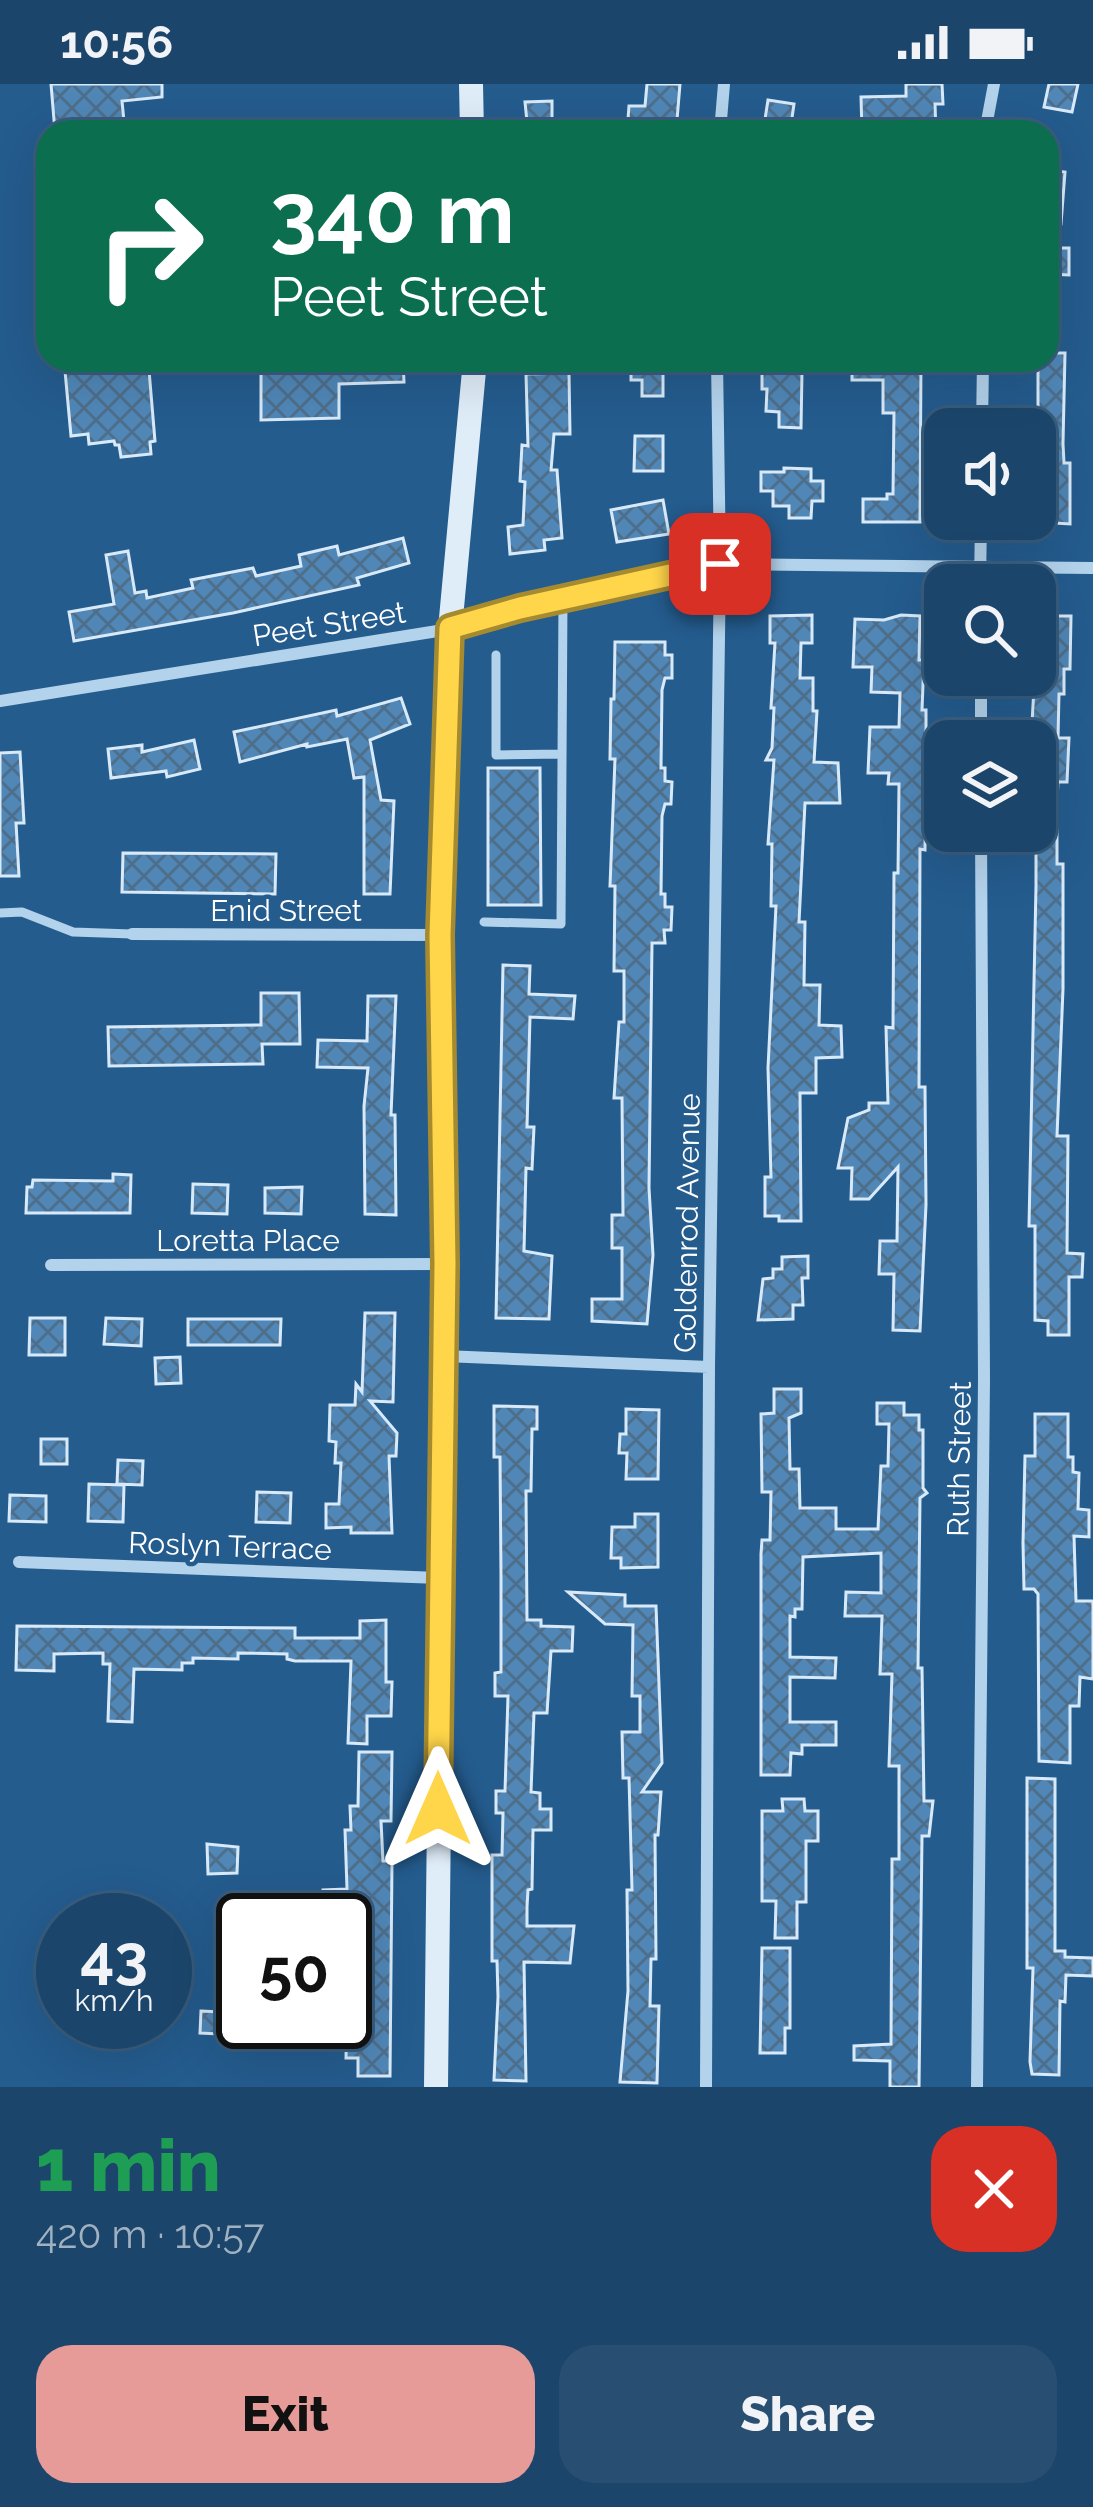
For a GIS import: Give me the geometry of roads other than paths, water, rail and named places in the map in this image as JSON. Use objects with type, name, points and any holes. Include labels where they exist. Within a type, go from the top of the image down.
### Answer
[{"type":"main road","points":[[471,84],[472,120]]},
{"type":"main road","points":[[436,2087],[445,1264],[440,935],[450,628],[474,372]]},
{"type":"street","points":[[721,120],[724,84]]},
{"type":"street","points":[[988,120],[994,84]]},
{"type":"street","name":"Goldenrod Avenue","points":[[706,2087],[720,564],[717,372]]},
{"type":"street","points":[[982,372],[982,408]]},
{"type":"street","name":"Peet Street","points":[[0,701],[450,628],[720,564],[924,566]]},
{"type":"street","name":"Peet Street","points":[[1056,568],[1093,568]]},
{"type":"street","name":"Ruth Street","points":[[977,2087],[984,1378],[982,852]]},
{"type":"street","name":"Enid Street","points":[[132,934],[440,935]]},
{"type":"street","name":"Loretta Place","points":[[51,1265],[445,1264]]},
{"type":"street","points":[[443,1356],[710,1367]]},
{"type":"street","name":"Roslyn Terrace","points":[[19,1562],[439,1578]]},
{"type":"lane","points":[[484,922],[561,924],[563,598]]},
{"type":"lane","points":[[496,655],[496,754],[562,754]]},
{"type":"lane","points":[[0,913],[22,912],[73,932],[132,934]]}]
